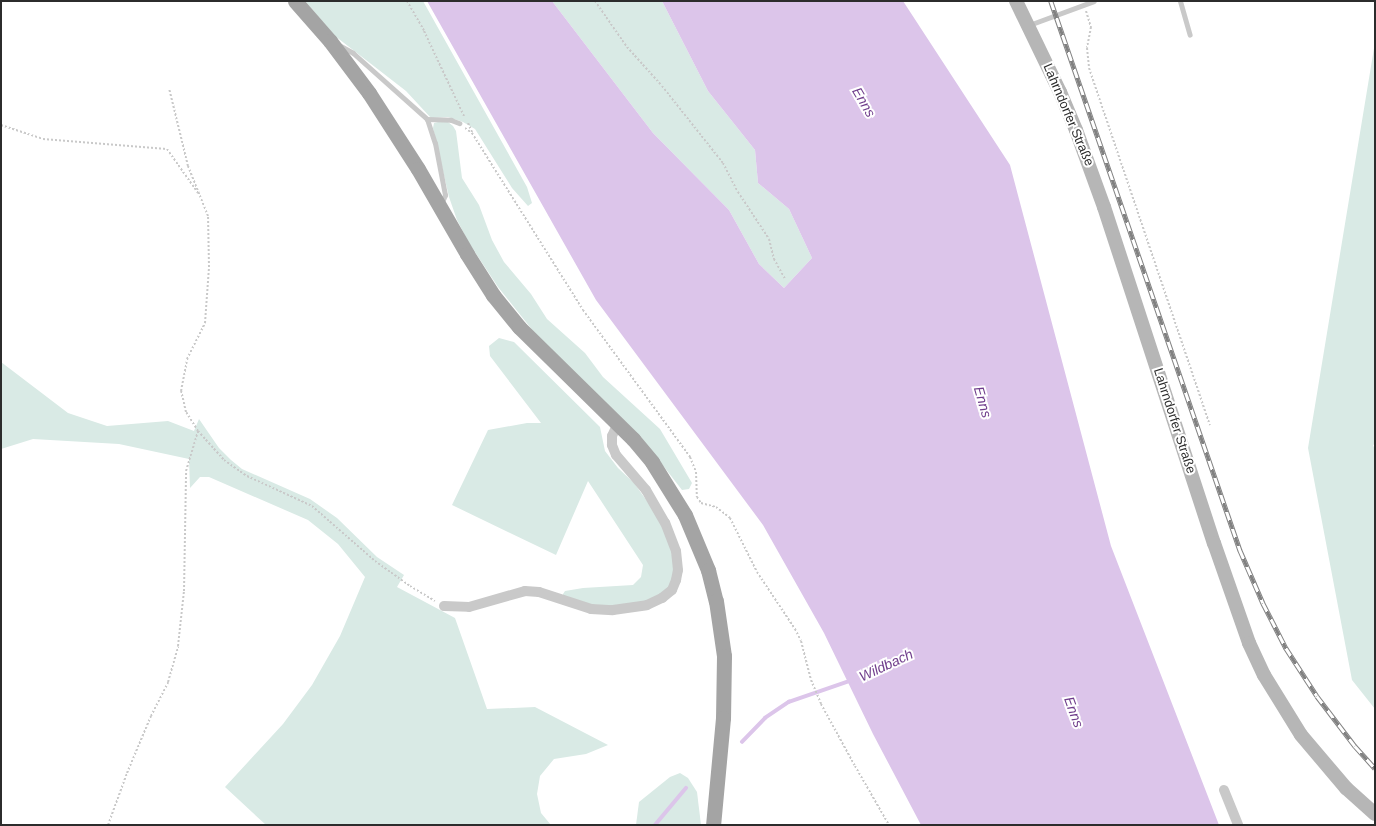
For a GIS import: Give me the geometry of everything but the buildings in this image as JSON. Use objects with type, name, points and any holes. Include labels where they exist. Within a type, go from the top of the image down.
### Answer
[{"type":"main road","points":[[295,1],[330,41],[370,93],[467,254],[494,295],[519,327],[618,423],[652,462],[685,515],[708,570],[716,601],[724,656],[725,686],[713,825]]},
{"type":"street","name":"Lahrndorfer Straße","points":[[1016,1],[1068,111],[1097,186],[1249,643],[1264,675],[1301,736],[1346,788],[1375,814]]},
{"type":"street","points":[[444,606],[469,607],[525,592],[539,592],[591,609],[613,610],[647,605],[662,598],[672,590],[678,570],[676,551],[665,523],[646,490],[616,455],[612,445],[612,436],[618,423]]},
{"type":"street","points":[[1224,790],[1238,825]]},
{"type":"lane","points":[[1029,26],[1094,1]]},
{"type":"lane","points":[[1180,1],[1190,36]]},
{"type":"lane","points":[[330,41],[353,53],[427,119],[435,143],[445,195],[440,207]]},
{"type":"lane","points":[[427,119],[451,120],[459,123]]},
{"type":"path","points":[[407,1],[424,31],[472,133],[583,310],[690,457],[696,472],[697,497],[702,503],[720,509],[730,518],[757,572],[795,629],[801,641],[812,680],[821,704],[879,810],[889,825]]},
{"type":"path","points":[[595,1],[627,47],[662,86],[723,163],[738,192],[769,239],[774,258],[785,279]]},
{"type":"path","points":[[1084,5],[1092,26],[1087,48],[1089,68],[1210,425]]},
{"type":"path","points":[[169,88],[188,166],[208,216],[209,267],[205,323],[187,359],[181,391],[186,412],[198,431],[224,460],[241,472],[312,506],[375,561],[410,586],[444,606]]},
{"type":"path","points":[[459,123],[472,133]]},
{"type":"path","points":[[1,125],[43,139],[167,149],[200,195]]},
{"type":"path","points":[[108,825],[136,752],[168,682],[178,646],[184,591],[186,471],[198,431]]},
{"type":"shaded area","points":[[305,1],[423,1],[527,187],[532,203],[528,206],[512,188],[475,129],[463,122],[448,117],[431,118],[406,91],[335,36]]},
{"type":"shaded area","points":[[552,1],[662,1],[708,91],[755,150],[758,183],[789,209],[812,258],[784,288],[759,264],[729,210],[653,133]]},
{"type":"shaded area","points":[[1375,42],[1375,444],[1373,445],[1375,450],[1375,709],[1352,680],[1308,448]]},
{"type":"shaded area","points":[[448,122],[456,131],[462,178],[479,205],[492,240],[504,262],[531,294],[547,319],[585,353],[603,377],[660,429],[692,483],[689,489],[682,490],[640,436],[534,332],[498,287],[469,243],[457,220],[449,197],[433,128],[434,123]]},
{"type":"shaded area","points":[[499,338],[514,342],[600,427],[605,451],[618,468],[634,483],[652,508],[668,539],[673,559],[675,577],[664,594],[646,602],[604,608],[563,598],[565,591],[583,588],[633,585],[641,577],[643,565],[588,481],[556,555],[452,505],[488,430],[527,423],[541,423],[490,356],[489,346]]},
{"type":"shaded area","points":[[1,362],[68,413],[107,426],[168,421],[194,431],[199,419],[219,448],[242,469],[310,499],[337,518],[377,557],[404,575],[397,587],[455,618],[487,709],[535,707],[608,745],[586,754],[554,759],[540,776],[537,794],[541,813],[551,825],[266,825],[225,787],[283,724],[312,685],[340,636],[365,577],[338,544],[308,520],[209,477],[200,477],[190,488],[189,459],[119,444],[33,439],[1,449]]},
{"type":"shaded area","points":[[680,773],[688,778],[697,792],[701,825],[636,825],[639,802],[670,777]]},
{"type":"water","name":"Enns","points":[[427,1],[552,1],[653,133],[729,210],[759,264],[784,288],[812,258],[789,209],[758,183],[755,150],[708,91],[662,1],[903,1],[1010,165],[1111,546],[1219,825],[921,825],[873,734],[824,633],[763,525],[596,300]]},
{"type":"waterway","name":"Wildbach","points":[[742,742],[765,718],[789,702],[852,680]]},
{"type":"waterway","name":"Wildbach","points":[[655,825],[686,788]]},
{"type":"railway","points":[[1051,1],[1240,550],[1263,603],[1286,648],[1317,696],[1355,746],[1375,768]]}]
